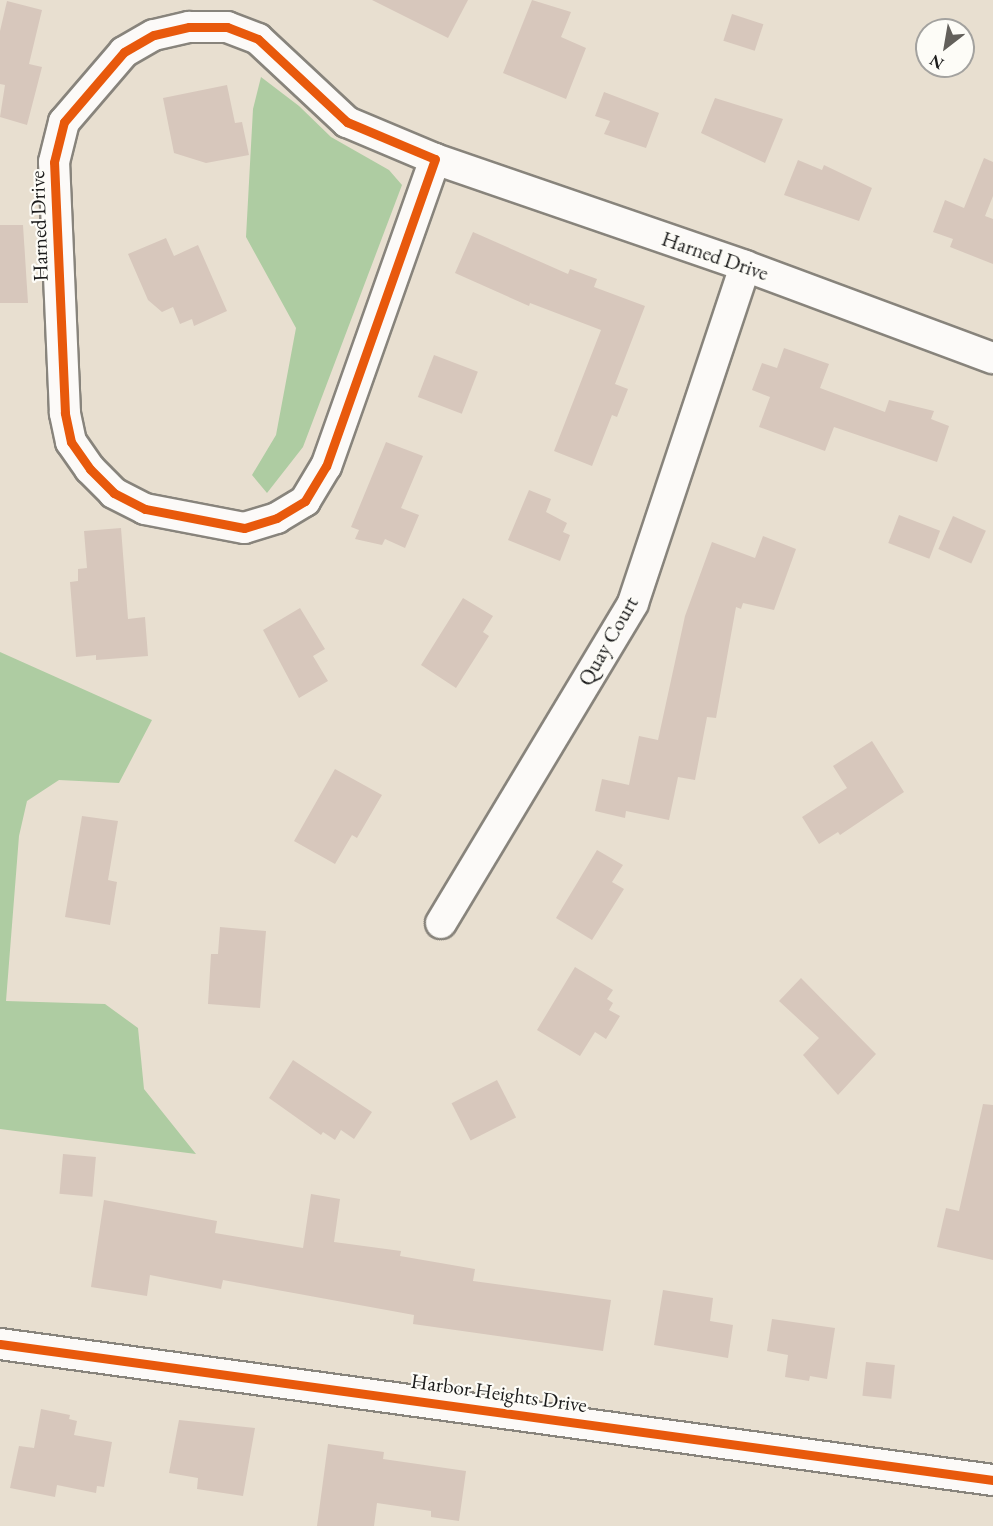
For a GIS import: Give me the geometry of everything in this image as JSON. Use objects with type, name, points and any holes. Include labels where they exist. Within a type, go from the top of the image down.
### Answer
[{"type":"street","name":"Harned Drive","points":[[435,159],[326,466],[305,501],[277,518],[244,528],[196,522],[145,509],[114,493],[90,469],[71,442],[65,413],[54,162],[64,122],[124,52],[154,35],[189,27],[227,27],[258,39],[347,122],[435,159],[745,266],[993,358]]},
{"type":"street","name":"Quay Court","points":[[441,923],[633,603],[745,266]]},
{"type":"street","name":"Harbor Heights Drive","points":[[0,1344],[993,1480]]},
{"type":"green space","points":[[261,77],[299,106],[331,137],[389,170],[402,185],[303,447],[267,493],[252,475],[276,435],[296,328],[246,237],[253,109]]},
{"type":"green space","points":[[0,652],[152,720],[119,783],[59,780],[27,801],[19,836],[6,1001],[105,1004],[138,1028],[144,1089],[196,1154],[0,1129]]},
{"type":"building","points":[[372,0],[468,0],[448,38]]},
{"type":"building","points":[[532,0],[571,12],[561,37],[586,48],[566,99],[503,73]]},
{"type":"building","points":[[7,1],[42,10],[29,64],[42,67],[27,125],[0,117],[5,85],[0,84],[0,31]]},
{"type":"building","points":[[732,14],[763,24],[755,51],[723,41]]},
{"type":"building","points":[[227,85],[235,123],[242,122],[249,155],[206,163],[174,153],[163,98]]},
{"type":"building","points":[[604,92],[659,113],[646,148],[604,134],[610,121],[595,116]]},
{"type":"building","points":[[715,98],[783,119],[765,163],[701,133]]},
{"type":"building","points":[[984,158],[993,162],[993,196],[985,216],[993,219],[993,264],[950,247],[953,239],[933,232],[945,200],[964,208]]},
{"type":"building","points":[[798,160],[822,170],[824,165],[872,188],[859,221],[784,195]]},
{"type":"building","points":[[0,225],[23,225],[28,303],[0,303]]},
{"type":"building","points":[[473,232],[568,274],[570,269],[597,279],[594,287],[645,306],[615,384],[628,389],[617,417],[612,415],[592,466],[554,451],[601,330],[530,303],[529,306],[455,273]]},
{"type":"building","points":[[166,238],[174,256],[198,245],[227,311],[194,326],[192,319],[180,324],[173,307],[162,312],[148,300],[128,254]]},
{"type":"building","points":[[784,348],[829,364],[820,388],[885,412],[889,400],[934,411],[931,419],[949,426],[937,462],[834,427],[825,451],[759,427],[770,397],[752,390],[762,363],[777,368]]},
{"type":"building","points":[[434,355],[478,372],[462,414],[418,397]]},
{"type":"building","points":[[386,442],[423,456],[401,508],[419,515],[405,548],[385,539],[382,545],[355,539],[359,530],[351,527]]},
{"type":"building","points":[[529,490],[551,499],[546,512],[567,523],[563,532],[570,535],[560,561],[508,540]]},
{"type":"building","points":[[899,515],[940,531],[929,559],[888,543]]},
{"type":"building","points":[[953,516],[986,531],[971,564],[938,549]]},
{"type":"building","points":[[121,528],[128,619],[145,617],[148,656],[96,660],[96,655],[76,657],[70,582],[78,581],[78,569],[87,568],[84,531]]},
{"type":"building","points":[[763,536],[796,549],[774,610],[743,603],[741,609],[736,607],[716,718],[707,717],[695,780],[678,777],[669,820],[626,811],[625,818],[595,811],[602,779],[629,785],[639,736],[658,740],[685,616],[712,542],[755,558]]},
{"type":"building","points":[[463,598],[493,616],[483,632],[489,636],[456,688],[421,665]]},
{"type":"building","points":[[300,608],[325,649],[313,656],[328,681],[299,698],[263,630]]},
{"type":"building","points":[[872,741],[904,792],[840,835],[838,832],[819,844],[802,817],[847,788],[833,766]]},
{"type":"building","points":[[335,769],[382,795],[357,838],[352,835],[335,864],[294,841]]},
{"type":"building","points":[[82,816],[118,821],[108,880],[117,882],[110,925],[65,917]]},
{"type":"building","points":[[597,850],[623,865],[612,882],[624,889],[592,940],[556,918]]},
{"type":"building","points":[[220,927],[266,931],[260,1008],[208,1004],[211,954],[218,954]]},
{"type":"building","points":[[575,967],[613,990],[607,999],[613,1003],[609,1010],[620,1016],[606,1039],[595,1032],[580,1056],[537,1030]]},
{"type":"building","points":[[801,978],[876,1054],[838,1095],[803,1055],[819,1038],[779,1001]]},
{"type":"building","points":[[293,1060],[372,1112],[354,1139],[341,1130],[335,1140],[323,1132],[321,1135],[269,1098]]},
{"type":"building","points":[[497,1080],[516,1117],[471,1141],[452,1103]]},
{"type":"building","points":[[983,1104],[993,1105],[993,1260],[937,1247],[946,1208],[959,1211]]},
{"type":"building","points":[[63,1154],[96,1157],[92,1197],[60,1194]]},
{"type":"building","points":[[311,1194],[340,1199],[334,1242],[401,1251],[400,1256],[475,1269],[473,1281],[611,1300],[603,1351],[413,1324],[414,1315],[223,1280],[221,1289],[150,1275],[147,1296],[91,1287],[104,1200],[217,1221],[215,1233],[303,1248]]},
{"type":"building","points":[[663,1290],[713,1298],[710,1321],[733,1325],[728,1358],[654,1345]]},
{"type":"building","points":[[772,1319],[835,1328],[827,1379],[810,1376],[809,1381],[785,1377],[788,1355],[767,1351]]},
{"type":"building","points":[[866,1362],[895,1365],[891,1399],[862,1396]]},
{"type":"building","points":[[41,1409],[70,1415],[69,1419],[77,1421],[74,1435],[112,1442],[104,1487],[97,1486],[96,1493],[57,1485],[55,1497],[10,1488],[19,1446],[34,1448]]},
{"type":"building","points":[[179,1420],[255,1428],[243,1496],[197,1489],[198,1478],[169,1473]]},
{"type":"building","points":[[328,1444],[384,1452],[383,1459],[466,1471],[459,1521],[431,1517],[431,1511],[377,1503],[374,1526],[317,1526]]},
{"type":"cycle path","points":[[189,27],[227,27],[258,39],[347,122],[435,159],[326,466],[305,501],[277,518],[244,528],[145,509],[114,493],[90,469],[71,442],[65,413],[54,162],[64,122],[124,52],[154,35],[189,27]]},
{"type":"cycle path","points":[[0,1344],[993,1480]]}]
